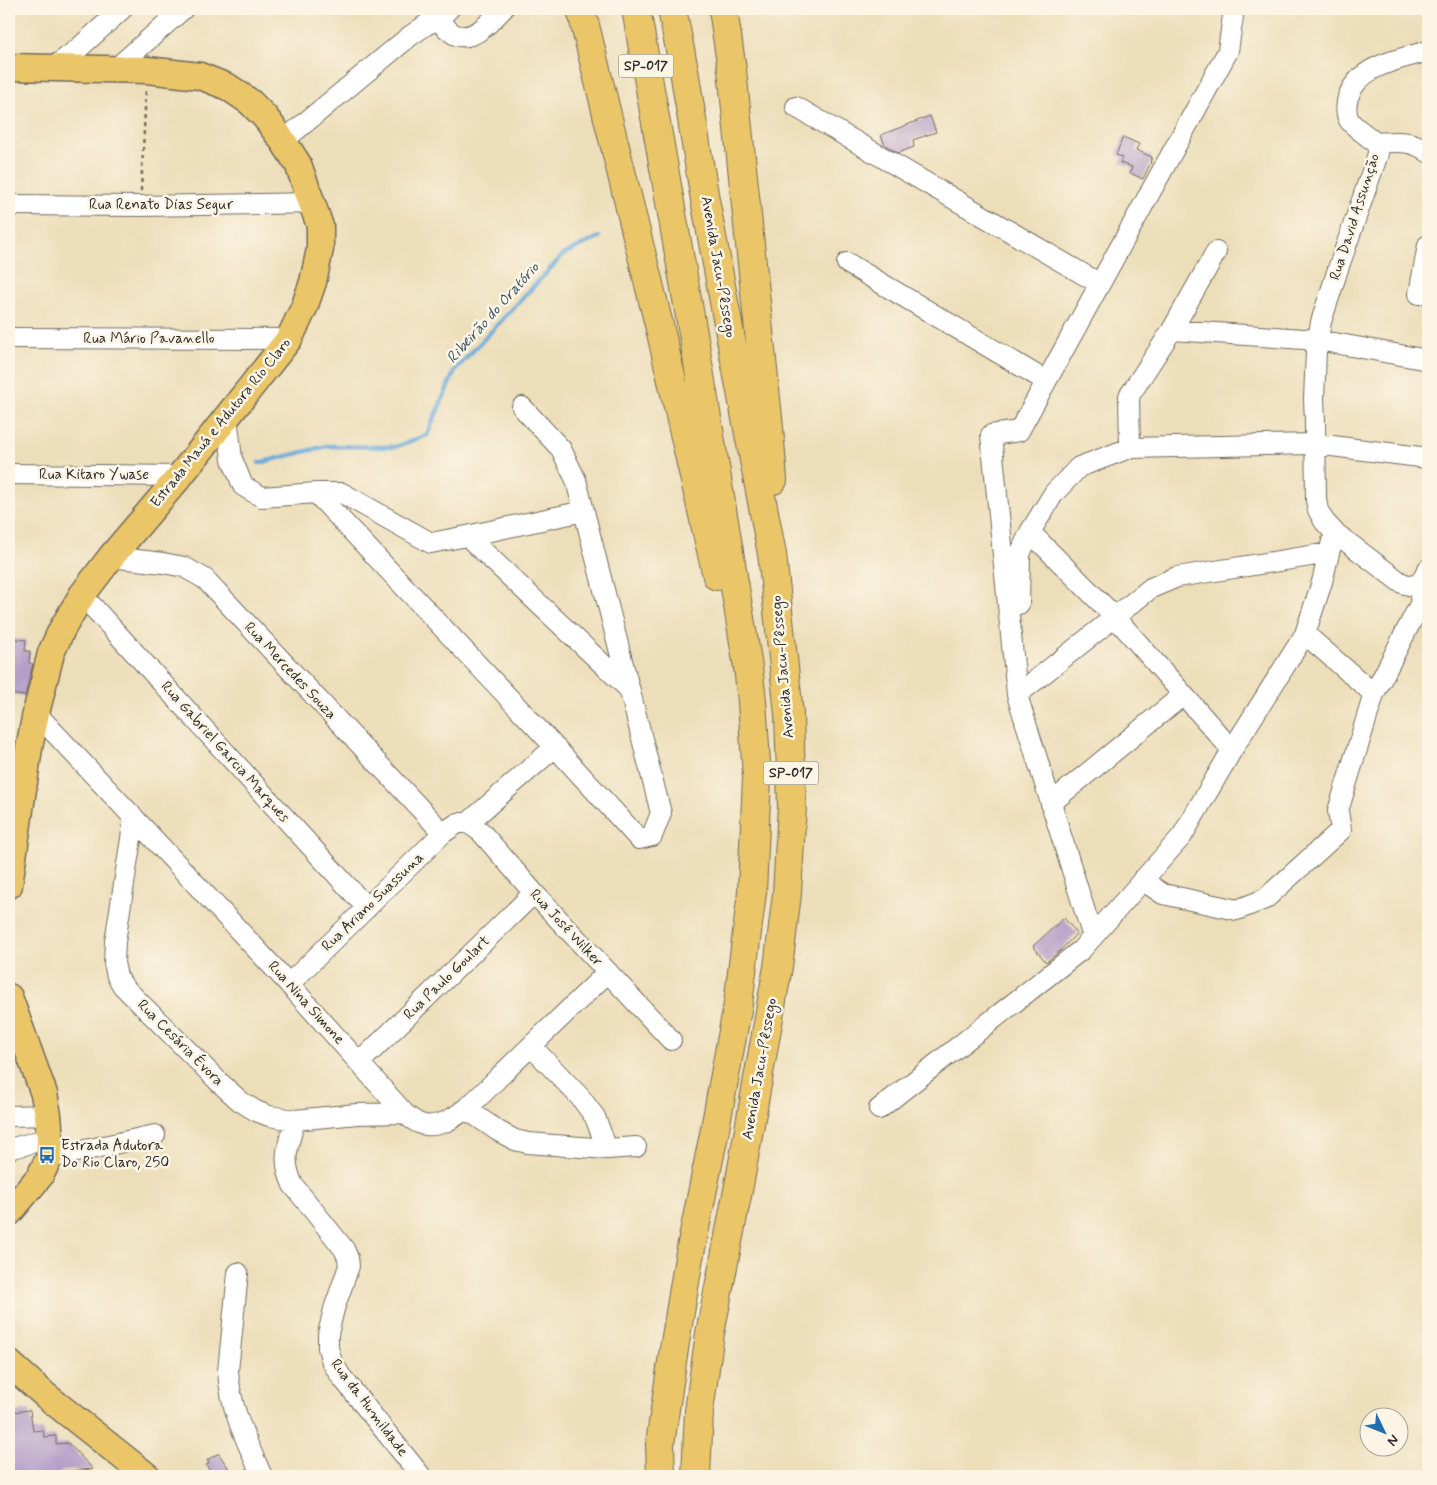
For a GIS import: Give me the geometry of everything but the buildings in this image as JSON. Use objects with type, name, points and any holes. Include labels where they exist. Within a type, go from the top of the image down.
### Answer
[{"type":"highway","points":[[581,9],[662,333],[722,597],[731,632],[748,667]]},
{"type":"highway","name":"SP-017","points":[[636,9],[693,329],[748,667],[757,777],[752,892],[738,1004],[689,1258],[673,1355],[660,1444],[661,1476]]},
{"type":"highway","name":"Avenida Jacu-Pêssego","points":[[672,9],[729,331],[772,554],[789,714],[792,806],[787,894],[778,967],[740,1180],[710,1333],[699,1411],[696,1476]]},
{"type":"highway","points":[[723,9],[732,70],[769,428],[774,491],[772,554]]},
{"type":"main road","name":"Estrada Mauá e Adutora Rio Claro","points":[[9,67],[147,70],[200,76],[228,87],[250,102],[265,117],[283,141],[298,164],[320,226],[320,249],[313,282],[304,308],[289,339],[180,476],[111,557],[82,596],[62,629],[51,653],[36,714],[9,885]]},
{"type":"main road","points":[[9,997],[44,1094],[49,1137],[40,1176],[9,1213]]},
{"type":"main road","points":[[10,1367],[141,1476]]},
{"type":"street","points":[[52,69],[79,48],[122,9]]},
{"type":"street","points":[[114,70],[184,9]]},
{"type":"street","points":[[283,141],[410,36],[426,25],[438,12],[456,35],[466,36],[473,35],[503,9]]},
{"type":"street","points":[[1093,937],[1017,695],[991,435],[1019,431],[1228,51],[1234,9]]},
{"type":"street","name":"Rua David Assunção","points":[[1423,577],[1412,587],[1400,582],[1334,532],[1324,520],[1318,510],[1316,500],[1314,399],[1321,322],[1377,159],[1378,147],[1350,121],[1346,113],[1346,105],[1354,86],[1363,75],[1373,68],[1428,51]]},
{"type":"street","points":[[796,107],[1100,284]]},
{"type":"street","points":[[1375,143],[1410,142],[1428,152]]},
{"type":"street","name":"Rua Renato Dias Segur","points":[[9,205],[140,206],[313,203]]},
{"type":"street","points":[[1419,294],[1428,245]]},
{"type":"street","points":[[1130,448],[1129,396],[1172,330],[1216,252]]},
{"type":"street","points":[[847,263],[1046,381]]},
{"type":"street","points":[[1172,330],[1318,340],[1428,360]]},
{"type":"street","name":"Rua Mário Pavanello","points":[[9,338],[289,339]]},
{"type":"street","points":[[316,493],[639,839],[652,836],[661,813],[576,480],[561,449],[522,407]]},
{"type":"street","points":[[227,417],[232,459],[243,486],[262,497],[342,493],[431,543],[584,511]]},
{"type":"street","points":[[1017,695],[1020,554],[1030,532],[1054,493],[1080,467],[1130,448],[1316,444],[1428,458]]},
{"type":"street","name":"Rua Kitaro Ywase","points":[[9,474],[180,476]]},
{"type":"street","points":[[1030,532],[1116,618],[1232,750]]},
{"type":"street","points":[[879,1109],[1081,950],[1182,836],[1232,750],[1305,634],[1322,582],[1334,532]]},
{"type":"street","points":[[467,536],[630,690]]},
{"type":"street","points":[[1017,695],[1116,618],[1151,588],[1177,577],[1329,553]]},
{"type":"street","name":"Rua Mercedes Souza","points":[[111,557],[184,567],[205,579],[456,827]]},
{"type":"street","points":[[1142,880],[1163,894],[1237,910],[1265,899],[1341,830],[1338,811],[1374,694],[1421,602],[1423,577]]},
{"type":"street","name":"Rua Gabriel Garcia Marques","points":[[82,596],[367,908]]},
{"type":"street","points":[[1305,634],[1374,694]]},
{"type":"street","points":[[1050,803],[1183,695]]},
{"type":"street","name":"Rua Nina Simone","points":[[36,714],[289,984],[414,1122],[428,1125],[453,1118],[608,972]]},
{"type":"street","name":"Rua Ariano Suassuna","points":[[289,984],[367,908],[456,827],[555,747]]},
{"type":"street","name":"Rua Cesária Évora","points":[[134,819],[115,942],[114,963],[117,976],[123,986],[219,1082],[240,1101],[256,1111],[270,1116],[296,1120],[357,1114],[404,1113]]},
{"type":"street","name":"Rua José Wilker","points":[[456,827],[481,832],[534,893],[671,1040]]},
{"type":"street","name":"Rua Paulo Goulart","points":[[360,1062],[534,893]]},
{"type":"street","points":[[531,1046],[580,1097],[595,1117],[607,1149]]},
{"type":"street","points":[[462,1111],[472,1113],[515,1140],[528,1143],[607,1149],[636,1147]]},
{"type":"street","points":[[9,1116],[49,1137]]},
{"type":"street","name":"Rua da Humildade","points":[[296,1120],[286,1153],[285,1164],[288,1175],[292,1185],[344,1249],[348,1258],[349,1266],[334,1309],[328,1334],[328,1348],[332,1362],[340,1375],[421,1476]]},
{"type":"street","points":[[9,1149],[49,1137],[155,1136]]},
{"type":"street","points":[[238,1273],[228,1371],[229,1387],[244,1438],[262,1476]]},
{"type":"path","points":[[140,206],[147,70]]},
{"type":"waterway","name":"Ribeirão do Oratório","points":[[259,463],[327,446],[395,447],[427,435],[455,370],[564,254],[599,237]]},
{"type":"place","name":"Estrada Adutora Do Rio Claro, 250","points":[[47,1155]]}]
